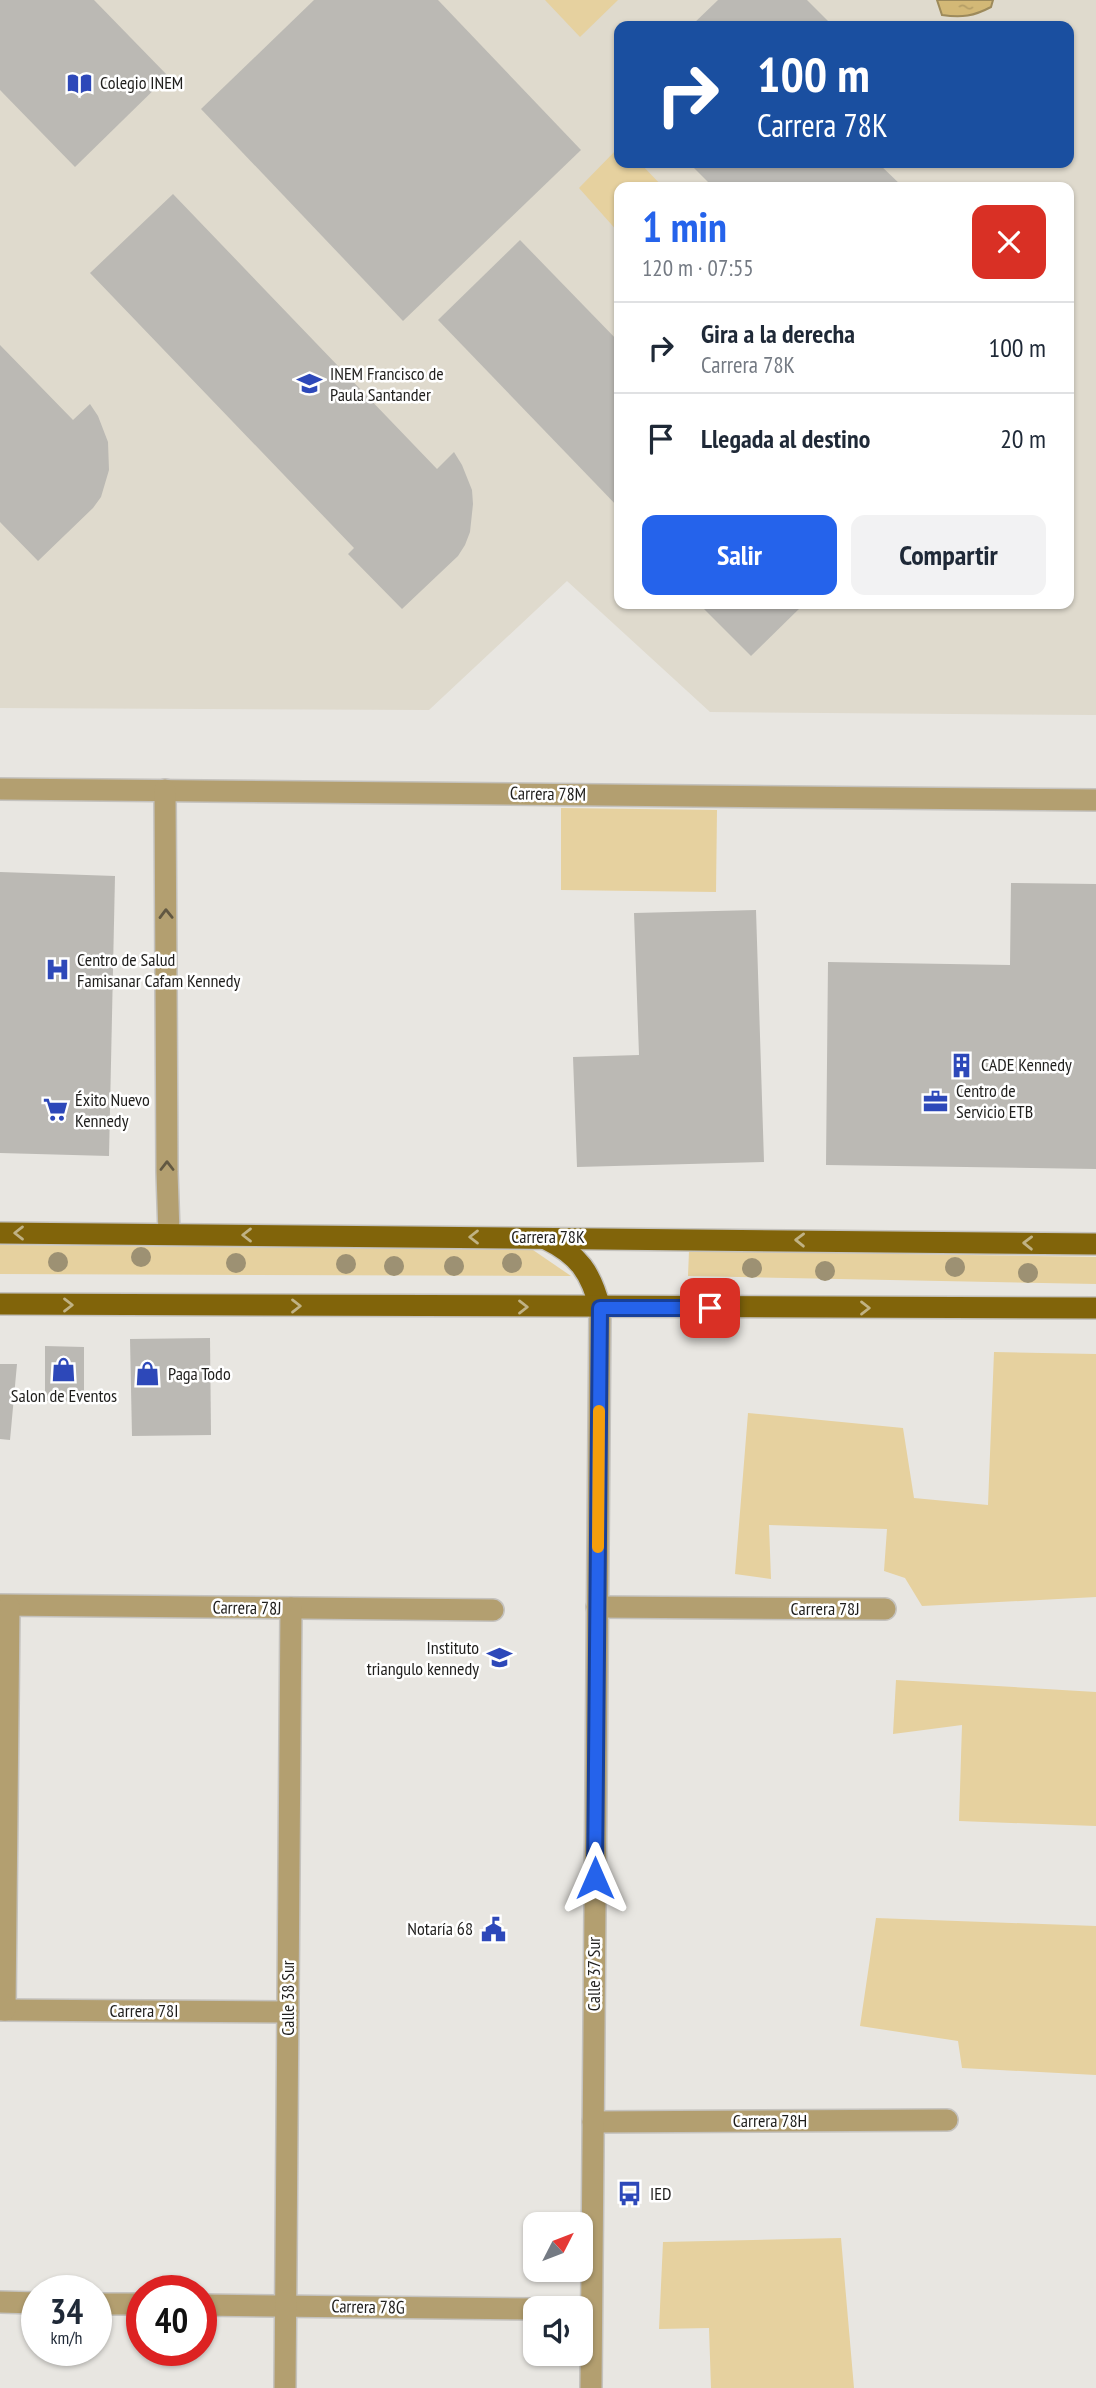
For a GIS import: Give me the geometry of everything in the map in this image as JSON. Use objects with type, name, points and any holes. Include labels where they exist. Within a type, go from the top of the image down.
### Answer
[{"type":"main road","name":"Carrera 78K","points":[[0,1233],[1096,1244]]},
{"type":"main road","points":[[542,1237],[564,1248],[581,1264],[594,1284],[600,1308]]},
{"type":"main road","points":[[0,1304],[1096,1308]]},
{"type":"street","name":"Carrera 78M","points":[[0,789],[1096,800]]},
{"type":"street","points":[[165,790],[169,1234]]},
{"type":"street","name":"Calle 37 Sur","points":[[587,2296],[593,2122],[600,1308]]},
{"type":"street","points":[[3,2010],[5,1606]]},
{"type":"street","name":"Carrera 78J","points":[[5,1606],[493,1610]]},
{"type":"street","name":"Carrera 78J","points":[[597,1607],[885,1609]]},
{"type":"street","name":"Calle 38 Sur","points":[[285,2388],[290,1608]]},
{"type":"street","name":"Carrera 78I","points":[[3,2010],[288,2012]]},
{"type":"street","name":"Carrera 78H","points":[[593,2122],[947,2120]]},
{"type":"street","points":[[0,2302],[21,2303]]},
{"type":"street","name":"Carrera 78G","points":[[217,2305],[523,2309]]},
{"type":"street","name":"Calle 37 Sur","points":[[590,2366],[591,2388]]},
{"type":"shaded area","name":"INEM Francisco de Paula Santander","points":[[0,0],[1096,0],[1096,715],[710,712],[567,581],[429,710],[0,708]]},
{"type":"shaded area","points":[[545,0],[618,0],[580,37]]},
{"type":"shaded area","points":[[614,152],[614,168],[645,168],[658,182],[614,182],[614,227],[579,188]]},
{"type":"shaded area","points":[[561,808],[717,810],[716,892],[561,890]]},
{"type":"shaded area","points":[[0,1245],[533,1250],[571,1276],[0,1274]]},
{"type":"shaded area","points":[[689,1251],[1096,1257],[1096,1284],[688,1276]]},
{"type":"shaded area","points":[[994,1352],[1096,1354],[1096,1597],[922,1606],[905,1578],[884,1571],[887,1529],[769,1525],[771,1579],[735,1574],[748,1413],[903,1428],[914,1498],[988,1505]]},
{"type":"shaded area","points":[[896,1680],[1096,1692],[1096,1826],[959,1821],[962,1725],[893,1734]]},
{"type":"shaded area","points":[[876,1918],[1096,1926],[1096,2075],[962,2068],[958,2041],[860,2026]]},
{"type":"shaded area","points":[[841,2238],[854,2388],[711,2388],[709,2328],[659,2329],[663,2242]]},
{"type":"water","points":[[937,0],[993,0],[991,7],[985,10],[968,16],[956,16],[942,15]]},
{"type":"building","name":"Colegio INEM","points":[[0,0],[94,0],[168,76],[75,167],[0,90]]},
{"type":"building","points":[[314,0],[438,0],[581,150],[403,321],[201,109]]},
{"type":"building","points":[[718,0],[807,0],[828,21],[696,21]]},
{"type":"building","points":[[694,168],[883,168],[898,182],[708,182]]},
{"type":"building","points":[[173,194],[437,469],[454,452],[462,465],[472,490],[473,504],[470,532],[465,545],[458,556],[402,609],[348,554],[354,548],[90,273]]},
{"type":"building","points":[[520,240],[614,337],[614,503],[438,320]]},
{"type":"building","points":[[0,345],[73,420],[90,404],[108,442],[109,470],[101,497],[38,561],[0,522]]},
{"type":"building","points":[[704,609],[799,609],[751,656]]},
{"type":"building","name":"Centro de Salud Famisanar Cafam Kennedy","points":[[0,872],[115,876],[109,1156],[0,1153]]},
{"type":"building","name":"CADE Kennedy","points":[[1011,883],[1096,884],[1096,1169],[826,1165],[828,962],[1010,965]]},
{"type":"building","points":[[756,910],[764,1162],[577,1167],[573,1057],[639,1055],[634,913]]},
{"type":"building","points":[[210,1338],[211,1435],[132,1436],[130,1339]]},
{"type":"building","points":[[45,1346],[84,1347],[84,1402],[45,1401]]},
{"type":"building","points":[[0,1364],[17,1364],[10,1440],[0,1439]]},
{"type":"slow traffic","points":[[598,1547],[599,1411]]},
{"type":"place","name":"Colegio INEM","points":[[80,83]]},
{"type":"place","name":"INEM Francisco de Paula Santander","points":[[310,384]]},
{"type":"place","name":"Centro de Salud Famisanar Cafam Kennedy","points":[[57,970]]},
{"type":"place","name":"CADE Kennedy","points":[[961,1065]]},
{"type":"place","name":"Centro de Servicio ETB","points":[[936,1101]]},
{"type":"place","name":"Éxito Nuevo Kennedy","points":[[55,1110]]},
{"type":"place","name":"Salon de Eventos","points":[[64,1369]]},
{"type":"place","name":"Paga Todo","points":[[148,1374]]},
{"type":"place","name":"Instituto triangulo kennedy","points":[[499,1658]]},
{"type":"place","name":"Notaría 68","points":[[493,1929]]},
{"type":"place","name":"IED","points":[[630,2194]]},
{"type":"route","points":[[595,1878],[600,1308],[710,1308]]}]
